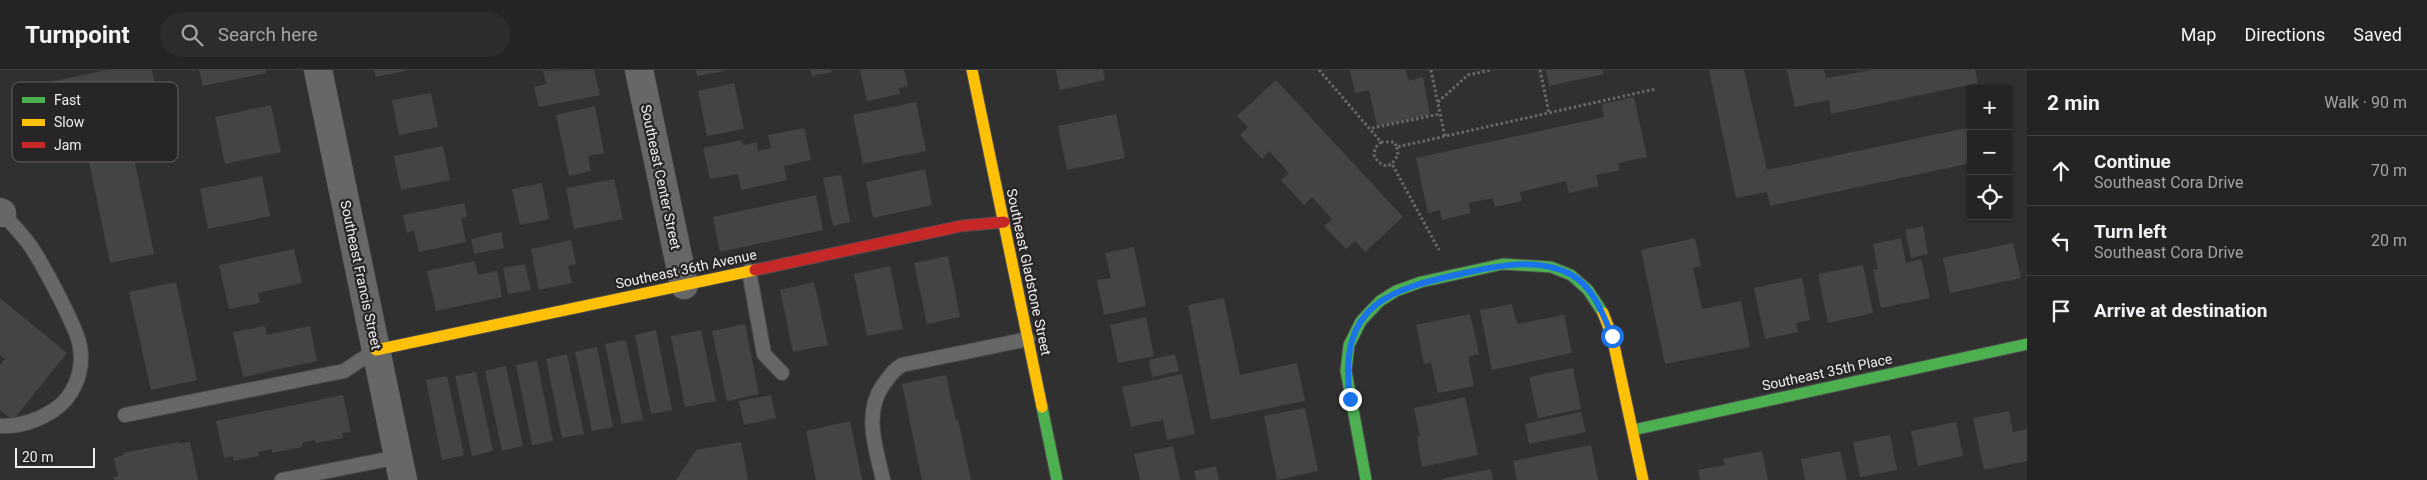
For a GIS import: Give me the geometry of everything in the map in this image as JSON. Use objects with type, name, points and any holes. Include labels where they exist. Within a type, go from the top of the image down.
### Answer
[{"type":"street","name":"Southeast Francis Street","points":[[318,70],[400,468]]},
{"type":"street","name":"Southeast Center Street","points":[[639,70],[684,285]]},
{"type":"street","name":"Southeast Gladstone Street","points":[[972,70],[1057,480]]},
{"type":"street","name":"Southeast 36th Avenue","points":[[376,350],[961,226],[1004,222]]},
{"type":"street","points":[[1366,480],[1346,372],[1349,345],[1361,321],[1380,301],[1396,291],[1422,282],[1503,264],[1551,267],[1571,275],[1588,290],[1602,311],[1612,336],[1643,480]]},
{"type":"street","name":"Southeast 35th Place","points":[[1633,430],[2027,344]]},
{"type":"lane","points":[[0,426],[14,427],[40,419],[64,404],[81,368],[80,346],[71,322],[30,245],[1,212]]},
{"type":"lane","points":[[749,271],[764,354],[782,373]]},
{"type":"lane","points":[[883,480],[871,413],[874,400],[893,370],[902,365],[1028,339]]},
{"type":"lane","points":[[125,415],[344,371],[376,350]]},
{"type":"lane","points":[[282,480],[400,468]]},
{"type":"path","points":[[1319,70],[1372,128],[1381,142]]},
{"type":"path","points":[[1431,70],[1445,137]]},
{"type":"path","points":[[1467,70],[1468,75]]},
{"type":"path","points":[[1438,102],[1468,75],[1491,70]]},
{"type":"path","points":[[1539,70],[1549,113]]},
{"type":"path","points":[[1398,147],[1655,89]]},
{"type":"path","points":[[1372,128],[1440,114]]},
{"type":"path","points":[[1381,142],[1394,142],[1398,147],[1398,155],[1392,164],[1386,166],[1378,162],[1374,155],[1375,148],[1381,142]]},
{"type":"path","points":[[1392,164],[1453,275]]},
{"type":"building","points":[[107,70],[152,70],[154,82],[49,82]]},
{"type":"building","points":[[199,70],[266,70],[266,73],[203,86]]},
{"type":"building","points":[[374,70],[405,70],[405,71],[376,77]]},
{"type":"building","points":[[594,70],[600,95],[539,107],[534,87],[546,84],[543,71]]},
{"type":"building","points":[[696,70],[724,70],[724,71],[697,76]]},
{"type":"building","points":[[811,70],[831,70],[832,72],[812,76]]},
{"type":"building","points":[[860,70],[904,70],[908,86],[899,88],[900,94],[867,101]]},
{"type":"building","points":[[1056,70],[1103,70],[1105,80],[1060,90]]},
{"type":"building","points":[[1350,70],[1406,70],[1408,81],[1423,77],[1430,115],[1377,126],[1369,90],[1355,93]]},
{"type":"building","points":[[1546,70],[1603,70],[1604,74],[1549,86]]},
{"type":"building","points":[[1709,70],[1744,70],[1767,170],[1967,128],[1967,164],[1770,206],[1767,192],[1736,198]]},
{"type":"building","points":[[1787,70],[1824,70],[1826,78],[1872,70],[1975,70],[1978,83],[1831,114],[1829,100],[1795,107]]},
{"type":"building","points":[[1276,80],[1403,217],[1365,252],[1355,241],[1346,249],[1324,226],[1332,219],[1312,197],[1304,205],[1281,180],[1289,173],[1269,151],[1262,159],[1240,135],[1248,127],[1237,116]]},
{"type":"building","points":[[734,83],[744,129],[707,136],[698,91]]},
{"type":"building","points":[[431,93],[438,127],[399,135],[392,100]]},
{"type":"building","points":[[1634,97],[1647,157],[1618,163],[1620,170],[1596,175],[1599,186],[1569,193],[1566,181],[1520,192],[1522,201],[1495,207],[1493,198],[1468,203],[1471,213],[1442,220],[1440,210],[1428,213],[1416,158],[1604,117],[1602,104]]},
{"type":"building","points":[[916,102],[926,151],[863,164],[853,115]]},
{"type":"building","points":[[271,105],[281,152],[225,164],[215,117]]},
{"type":"building","points":[[595,106],[604,153],[588,156],[591,171],[569,176],[556,115]]},
{"type":"building","points":[[1116,114],[1125,158],[1067,170],[1058,126]]},
{"type":"building","points":[[804,128],[811,160],[784,166],[787,180],[741,190],[738,174],[710,179],[703,148],[742,140],[743,145],[757,142],[758,151],[771,148],[768,135]]},
{"type":"building","points":[[443,146],[450,180],[401,190],[394,156]]},
{"type":"building","points":[[89,162],[135,162],[154,254],[110,263]]},
{"type":"building","points":[[925,169],[932,205],[873,218],[866,182]]},
{"type":"building","points":[[841,175],[850,222],[833,226],[823,178]]},
{"type":"building","points":[[262,176],[270,216],[208,229],[200,189]]},
{"type":"building","points":[[614,179],[623,219],[574,229],[566,188]]},
{"type":"building","points":[[542,183],[549,219],[520,225],[512,189]]},
{"type":"building","points":[[816,195],[823,230],[720,252],[713,217]]},
{"type":"building","points":[[464,203],[467,217],[461,218],[466,242],[419,252],[414,231],[407,233],[403,215]]},
{"type":"building","points":[[1923,226],[1928,254],[1911,258],[1905,230]]},
{"type":"building","points":[[501,232],[504,248],[474,254],[471,239]]},
{"type":"building","points":[[1695,238],[1701,266],[1693,268],[1702,309],[1741,301],[1750,347],[1665,364],[1641,250]]},
{"type":"building","points":[[1901,238],[1906,263],[1921,259],[1930,298],[1881,308],[1873,270],[1878,269],[1873,244]]},
{"type":"building","points":[[571,240],[576,264],[568,266],[572,283],[539,290],[531,249]]},
{"type":"building","points":[[2013,243],[2021,278],[1950,293],[1943,258]]},
{"type":"building","points":[[1134,247],[1146,306],[1104,315],[1097,280],[1111,278],[1105,253]]},
{"type":"building","points":[[294,249],[302,283],[258,293],[260,303],[229,309],[219,265]]},
{"type":"building","points":[[948,256],[960,317],[927,324],[914,263]]},
{"type":"building","points":[[475,261],[478,275],[497,271],[502,297],[436,311],[427,271]]},
{"type":"building","points":[[525,264],[531,290],[508,294],[503,268]]},
{"type":"building","points":[[1863,265],[1873,313],[1828,323],[1818,274]]},
{"type":"building","points":[[890,266],[903,329],[867,336],[854,274]]},
{"type":"building","points":[[1802,278],[1810,320],[1796,323],[1798,332],[1765,339],[1754,288]]},
{"type":"building","points":[[176,282],[197,380],[151,390],[129,292]]},
{"type":"building","points":[[814,282],[828,345],[793,352],[780,290]]},
{"type":"building","points":[[0,298],[67,353],[13,420],[0,410],[0,365],[5,359],[0,355]]},
{"type":"building","points":[[1224,298],[1240,375],[1297,363],[1305,401],[1211,420],[1188,305]]},
{"type":"building","points":[[1512,304],[1517,324],[1564,315],[1572,353],[1492,370],[1480,310]]},
{"type":"building","points":[[1470,314],[1479,354],[1468,357],[1474,386],[1438,393],[1431,363],[1424,364],[1416,325]]},
{"type":"building","points":[[1146,317],[1154,356],[1118,363],[1110,325]]},
{"type":"building","points":[[745,324],[759,394],[727,401],[712,331]]},
{"type":"building","points":[[265,326],[267,335],[310,326],[317,361],[243,377],[233,332]]},
{"type":"building","points":[[656,330],[672,410],[651,414],[635,335]]},
{"type":"building","points":[[701,330],[716,401],[685,407],[671,336]]},
{"type":"building","points":[[626,340],[643,420],[622,424],[605,344]]},
{"type":"building","points":[[597,347],[613,427],[592,431],[575,352]]},
{"type":"building","points":[[567,354],[584,434],[562,438],[546,359]]},
{"type":"building","points":[[1175,354],[1179,371],[1152,377],[1149,360]]},
{"type":"building","points":[[537,361],[553,441],[532,445],[516,365]]},
{"type":"building","points":[[506,366],[523,446],[502,451],[485,371]]},
{"type":"building","points":[[1573,368],[1581,409],[1538,418],[1529,377]]},
{"type":"building","points":[[476,372],[493,451],[472,456],[455,376]]},
{"type":"building","points":[[1182,374],[1195,434],[1167,440],[1163,420],[1131,427],[1122,387]]},
{"type":"building","points":[[946,375],[971,480],[922,480],[902,384]]},
{"type":"building","points":[[447,376],[464,455],[442,460],[426,380]]},
{"type":"building","points":[[343,395],[351,432],[342,433],[343,438],[316,443],[315,440],[302,443],[302,447],[272,453],[272,449],[258,452],[259,456],[234,461],[233,456],[224,458],[216,421]]},
{"type":"building","points":[[771,395],[776,418],[744,425],[739,401]]},
{"type":"building","points":[[1465,397],[1478,455],[1422,467],[1417,437],[1420,436],[1414,408]]},
{"type":"building","points":[[1305,408],[1318,471],[1277,480],[1264,416]]},
{"type":"building","points":[[2009,411],[2013,432],[2027,429],[2027,461],[1984,470],[1973,418]]},
{"type":"building","points":[[1581,412],[1586,432],[1529,444],[1525,424]]},
{"type":"building","points":[[850,421],[862,480],[816,480],[806,431]]},
{"type":"building","points":[[1956,422],[1963,456],[1918,466],[1911,431]]},
{"type":"building","points":[[1890,435],[1897,470],[1860,477],[1853,442]]},
{"type":"building","points":[[179,442],[179,444],[190,442],[198,480],[114,480],[113,477],[118,476],[114,458],[124,455],[123,453]]},
{"type":"building","points":[[741,442],[748,480],[676,480],[696,450]]},
{"type":"building","points":[[1591,445],[1598,480],[1517,480],[1513,461]]},
{"type":"building","points":[[1173,446],[1180,480],[1140,480],[1134,454]]},
{"type":"building","points":[[1762,451],[1768,480],[1700,480],[1698,470],[1725,465],[1723,459]]},
{"type":"building","points":[[1840,451],[1847,480],[1805,480],[1801,459]]},
{"type":"building","points":[[1216,466],[1219,480],[1196,480],[1194,471]]},
{"type":"building","points":[[1491,469],[1493,480],[1441,479]]},
{"type":"traffic: fast","points":[[1366,480],[1346,371],[1349,345],[1361,321],[1380,301],[1396,291],[1421,282],[1503,264],[1551,267],[1571,275],[1588,290],[1603,313]]},
{"type":"traffic: fast","points":[[1633,430],[2027,344]]},
{"type":"traffic: fast","points":[[1042,407],[1057,480]]},
{"type":"traffic: slow","points":[[972,70],[1042,407]]},
{"type":"traffic: slow","points":[[376,350],[755,270]]},
{"type":"traffic: slow","points":[[1603,313],[1612,336],[1643,480]]},
{"type":"traffic: jam","points":[[755,270],[961,226],[1004,222]]},
{"type":"route","points":[[1350,399],[1346,372],[1349,345],[1361,321],[1380,301],[1396,291],[1422,282],[1503,264],[1551,267],[1571,275],[1588,290],[1602,311],[1612,336]]}]
